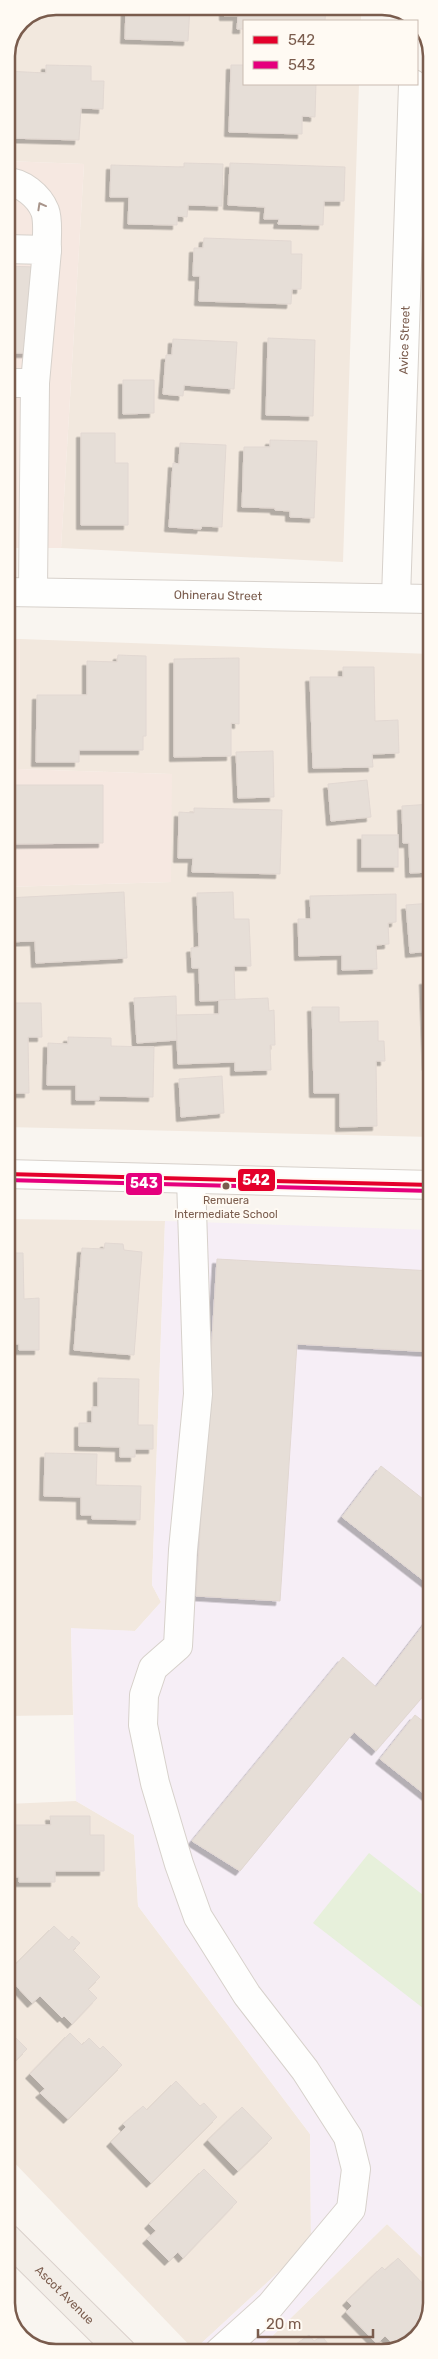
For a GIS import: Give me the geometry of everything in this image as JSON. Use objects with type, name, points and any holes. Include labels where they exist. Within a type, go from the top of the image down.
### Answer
[{"type":"main road","name":"Ascot Avenue","points":[[15,2246],[114,2344]]},
{"type":"street","name":"Avice Street","points":[[396,598],[413,85]]},
{"type":"street","points":[[15,183],[32,193],[45,211],[47,250],[20,592]]},
{"type":"street","points":[[15,249],[47,250]]},
{"type":"street","points":[[15,383],[35,383]]},
{"type":"street","name":"Ohinerau Street","points":[[20,592],[423,599]]},
{"type":"street","points":[[15,1174],[423,1185]]},
{"type":"street","points":[[191,1179],[198,1394],[183,1550],[178,1646],[153,1668],[144,1695],[143,1725],[155,1783],[179,1864],[198,1917],[247,1995],[306,2070],[340,2124],[348,2137],[356,2169],[351,2209],[270,2306],[228,2344]]},
{"type":"shaded area","points":[[56,15],[361,15],[361,20],[243,20],[243,85],[359,85],[343,562],[61,548],[84,164],[15,161],[16,48],[22,33],[40,18]]},
{"type":"shaded area","points":[[15,161],[84,164],[61,548],[15,548]]},
{"type":"shaded area","points":[[15,639],[20,639],[18,769],[172,774],[171,882],[15,887]]},
{"type":"shaded area","points":[[20,639],[423,654],[423,1137],[15,1127],[15,887],[171,882],[171,774],[18,769]]},
{"type":"shaded area","points":[[15,1219],[165,1221],[152,1585],[161,1602],[135,1631],[71,1629],[73,1715],[15,1716]]},
{"type":"shaded area","name":"Remuera Intermediate School","points":[[165,1221],[423,1230],[423,2258],[387,2224],[264,2344],[200,2344],[311,2242],[310,2134],[138,1906],[134,1835],[76,1801],[71,1628],[135,1631],[161,1602],[152,1585]]},
{"type":"shaded area","points":[[76,1801],[134,1835],[138,1906],[310,2134],[311,2242],[200,2344],[188,2344],[15,2163],[15,1804]]},
{"type":"shaded area","points":[[387,2224],[423,2258],[423,2309],[418,2324],[407,2336],[400,2340],[388,2344],[264,2344]]},
{"type":"green space","points":[[369,1853],[423,1895],[423,2008],[313,1923]]},
{"type":"building","points":[[126,15],[189,15],[188,41],[125,39]]},
{"type":"building","points":[[325,15],[325,20],[243,20],[243,29],[237,29],[238,16],[224,16]]},
{"type":"building","points":[[46,65],[91,66],[91,81],[104,81],[103,109],[81,108],[79,140],[15,138],[15,71],[46,73]]},
{"type":"building","points":[[231,65],[243,65],[243,85],[316,85],[315,117],[302,116],[302,134],[229,132]]},
{"type":"building","points":[[184,163],[223,164],[222,206],[188,205],[187,217],[177,216],[177,225],[128,224],[129,197],[110,197],[111,165],[184,167]]},
{"type":"building","points":[[230,163],[345,167],[344,201],[324,201],[323,225],[278,224],[279,219],[264,219],[265,207],[228,205]]},
{"type":"building","points":[[204,238],[291,241],[291,254],[302,254],[301,289],[292,289],[291,304],[199,301],[200,276],[193,276],[194,248],[203,248]]},
{"type":"building","points":[[15,266],[36,267],[34,353],[15,353]]},
{"type":"building","points":[[268,338],[315,340],[313,416],[266,415]]},
{"type":"building","points":[[173,339],[237,342],[234,389],[184,385],[183,396],[163,394],[166,355],[172,355]]},
{"type":"building","points":[[123,380],[154,380],[154,413],[123,414]]},
{"type":"building","points":[[81,433],[115,433],[115,463],[128,463],[128,525],[81,525]]},
{"type":"building","points":[[270,440],[317,441],[314,518],[290,517],[290,511],[275,510],[275,508],[242,507],[244,447],[270,447]]},
{"type":"building","points":[[180,443],[226,445],[222,527],[202,526],[201,529],[169,527],[173,463],[179,464]]},
{"type":"building","points":[[118,655],[146,656],[146,736],[143,736],[143,750],[79,750],[79,762],[36,762],[37,695],[87,695],[87,661],[117,662]]},
{"type":"building","points":[[239,658],[239,724],[231,723],[231,756],[174,757],[174,659]]},
{"type":"building","points":[[343,667],[374,667],[375,721],[398,720],[399,753],[372,754],[373,767],[313,768],[310,677],[343,677]]},
{"type":"building","points":[[273,751],[274,797],[238,798],[236,752]]},
{"type":"building","points":[[367,780],[371,817],[331,821],[328,784]]},
{"type":"building","points":[[15,785],[103,785],[103,843],[15,844]]},
{"type":"building","points":[[423,805],[423,872],[410,873],[409,843],[403,843],[402,806]]},
{"type":"building","points":[[194,808],[282,810],[280,874],[192,872],[193,858],[178,858],[179,812],[194,813]]},
{"type":"building","points":[[362,835],[398,835],[398,867],[362,867]]},
{"type":"building","points":[[124,892],[127,958],[36,963],[35,941],[15,942],[15,898]]},
{"type":"building","points":[[233,892],[234,919],[249,919],[251,966],[234,966],[235,1000],[200,1001],[199,968],[192,968],[191,948],[199,947],[197,893]]},
{"type":"building","points":[[396,894],[396,922],[388,923],[389,944],[376,945],[377,969],[342,970],[342,955],[299,956],[298,919],[311,919],[310,896]]},
{"type":"building","points":[[423,904],[423,952],[410,953],[406,905]]},
{"type":"building","points":[[176,996],[177,1040],[137,1043],[134,998]]},
{"type":"building","points":[[268,998],[269,1011],[274,1010],[275,1045],[270,1045],[271,1070],[235,1071],[235,1062],[178,1064],[176,1015],[219,1014],[219,1000]]},
{"type":"building","points":[[15,1003],[41,1003],[42,1037],[28,1037],[29,1093],[15,1093]]},
{"type":"building","points":[[312,1007],[339,1007],[339,1022],[378,1021],[378,1041],[384,1041],[385,1061],[376,1061],[377,1126],[340,1127],[340,1093],[314,1093]]},
{"type":"building","points":[[68,1037],[111,1038],[111,1046],[154,1047],[153,1097],[99,1096],[99,1100],[76,1100],[76,1085],[47,1085],[48,1043],[68,1044]]},
{"type":"building","points":[[222,1076],[224,1113],[181,1117],[179,1079]]},
{"type":"building","points":[[105,1243],[123,1244],[124,1250],[142,1252],[134,1355],[74,1350],[82,1248],[104,1249]]},
{"type":"building","points":[[15,1253],[23,1253],[24,1299],[39,1298],[39,1350],[19,1350],[19,1344],[15,1344]]},
{"type":"building","points":[[217,1259],[423,1270],[423,1351],[297,1344],[280,1601],[196,1596]]},
{"type":"building","points":[[98,1378],[139,1379],[138,1425],[153,1425],[153,1449],[135,1449],[135,1457],[120,1457],[120,1447],[79,1446],[79,1423],[92,1423],[92,1407],[98,1407]]},
{"type":"building","points":[[45,1453],[97,1454],[96,1485],[141,1486],[140,1520],[92,1519],[92,1515],[81,1515],[81,1497],[44,1496]]},
{"type":"building","points":[[381,1466],[423,1499],[423,1580],[342,1517]]},
{"type":"building","points":[[423,1626],[423,1696],[376,1751],[354,1732],[240,1871],[192,1841],[343,1657],[376,1687]]},
{"type":"building","points":[[415,1715],[423,1721],[423,1793],[380,1759]]},
{"type":"building","points":[[50,1816],[90,1816],[90,1835],[104,1835],[104,1871],[55,1871],[55,1882],[19,1882],[19,1877],[15,1877],[15,1825],[51,1825]]},
{"type":"building","points":[[54,1926],[69,1940],[72,1936],[80,1943],[73,1950],[100,1977],[88,1989],[97,1998],[72,2024],[64,2016],[62,2018],[40,1996],[32,2003],[15,1985],[15,1965]]},
{"type":"building","points":[[70,2033],[82,2045],[89,2038],[100,2049],[103,2046],[122,2065],[68,2119],[40,2093],[45,2089],[30,2074]]},
{"type":"building","points":[[15,2037],[27,2049],[15,2061]]},
{"type":"building","points":[[176,2081],[200,2106],[204,2103],[217,2117],[151,2183],[111,2142],[126,2127],[123,2124],[143,2106],[147,2110]]},
{"type":"building","points":[[242,2107],[272,2138],[238,2171],[208,2140]]},
{"type":"building","points":[[204,2169],[237,2202],[183,2258],[178,2252],[169,2261],[147,2239],[156,2231],[149,2224]]},
{"type":"building","points":[[398,2258],[423,2284],[423,2309],[418,2323],[399,2340],[392,2343],[385,2336],[377,2344],[346,2312],[352,2306],[347,2301],[382,2267],[385,2270]]},
{"type":"building","points":[[309,2335],[314,2341],[322,2336],[328,2344],[296,2344]]},
{"type":"transit line","name":"542","points":[[15,1174],[423,1185]]},
{"type":"transit line","name":"543","points":[[15,1180],[423,1191]]},
{"type":"place","name":"Remuera Intermediate School","points":[[226,1186]]}]
